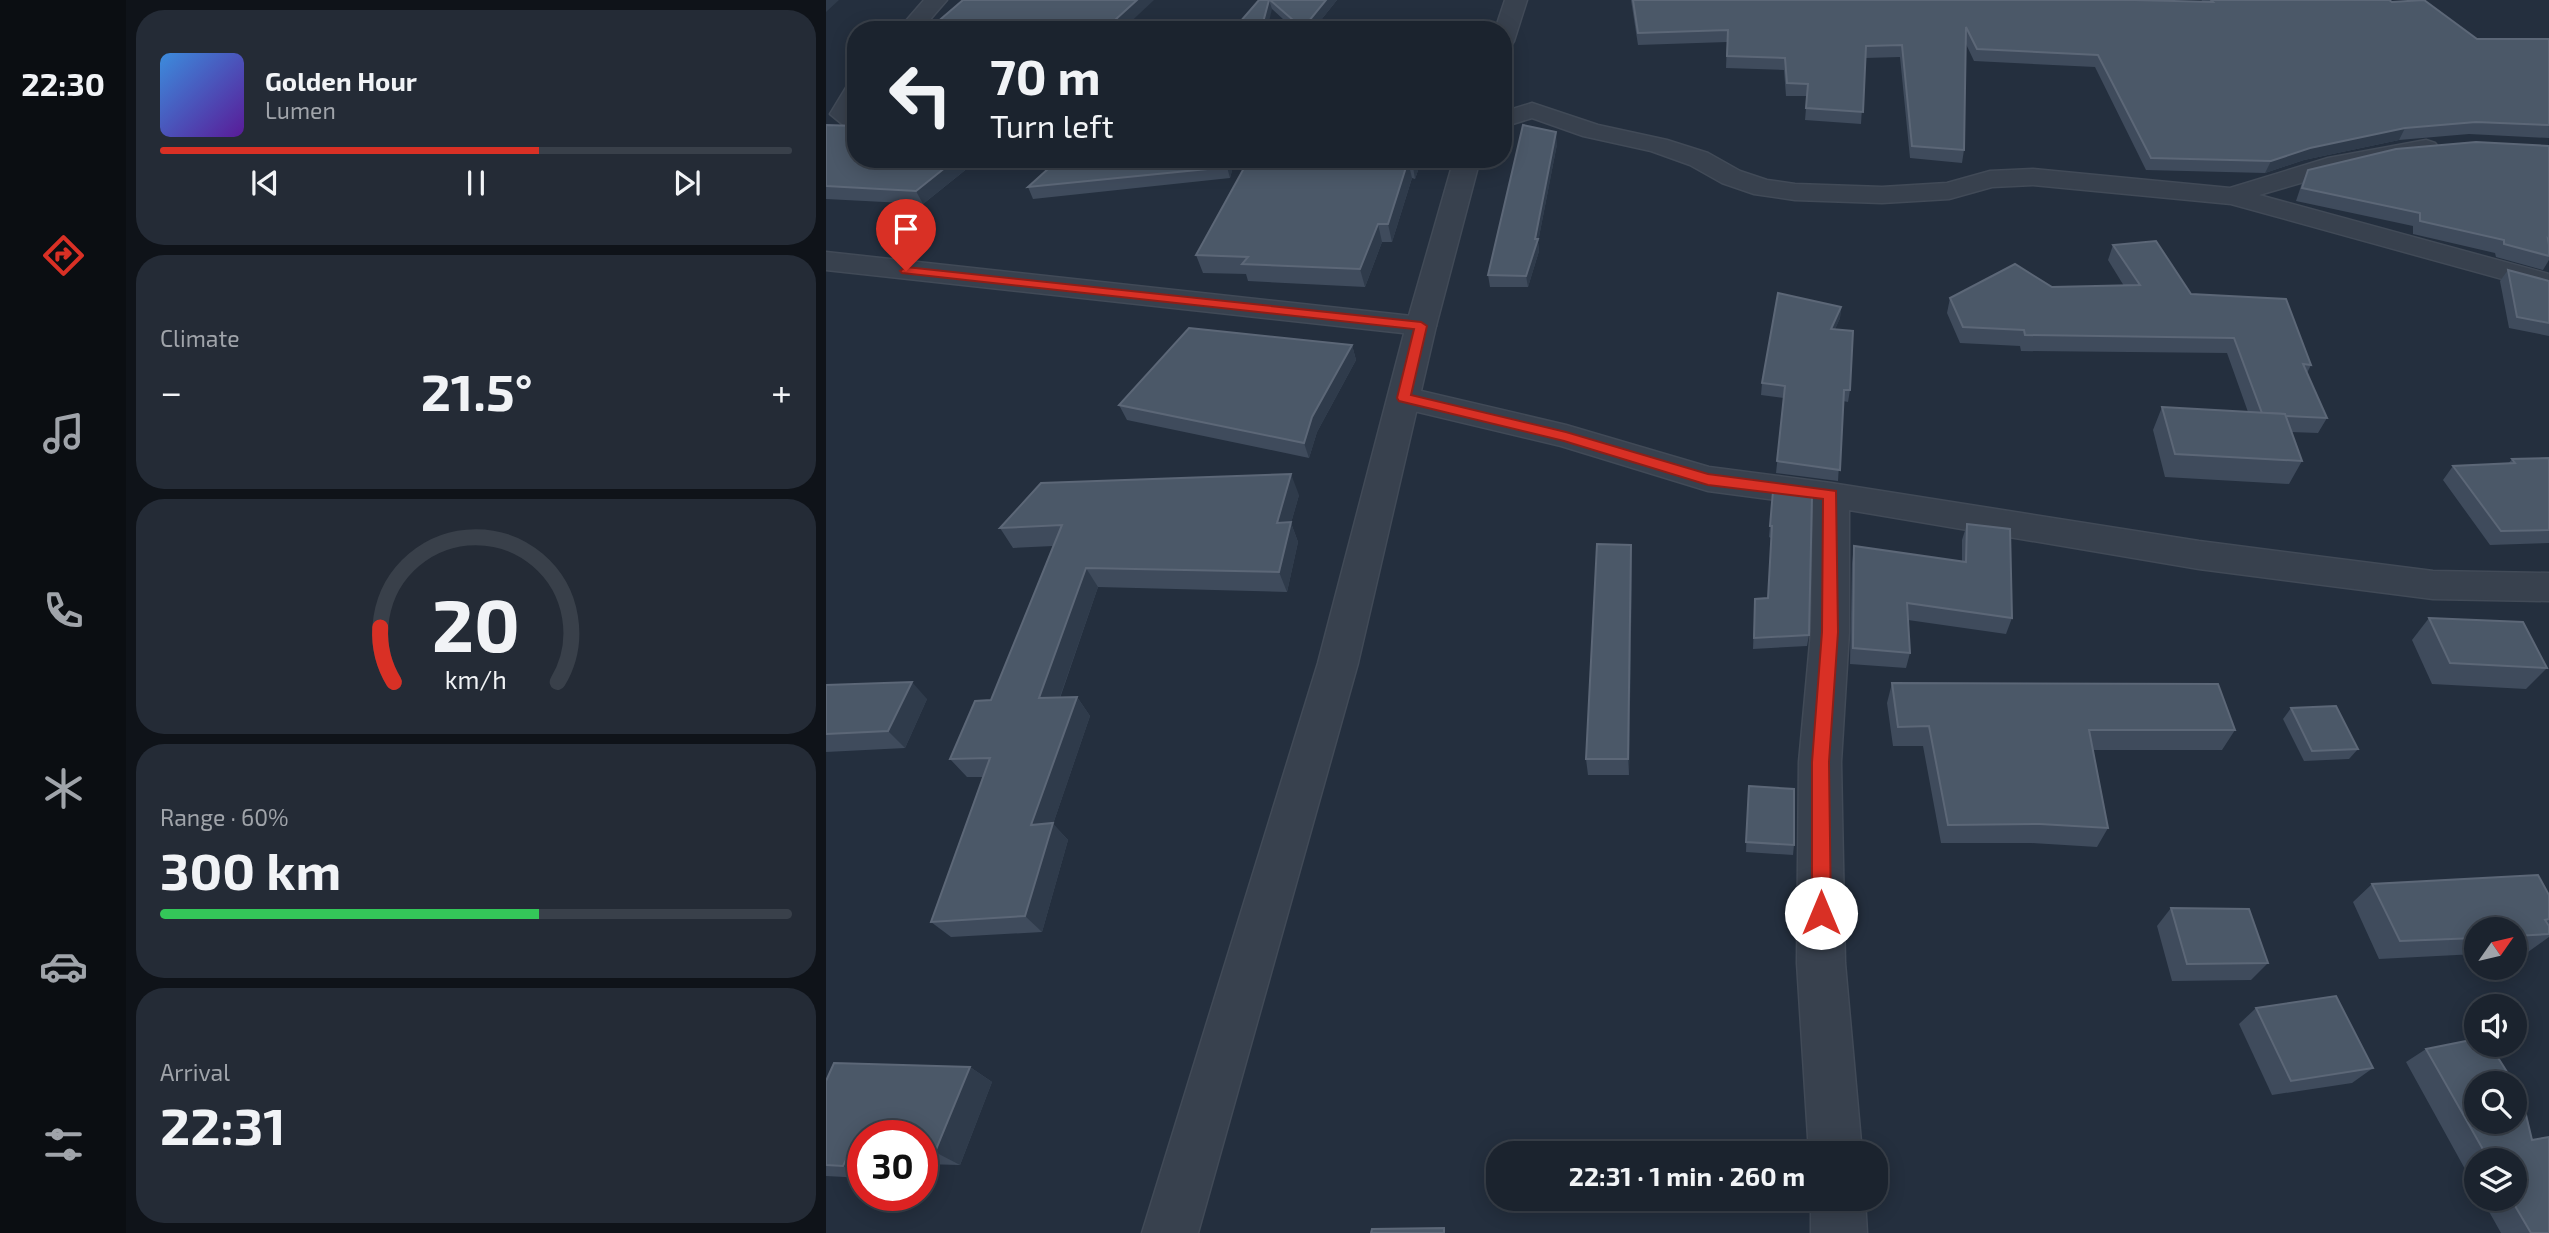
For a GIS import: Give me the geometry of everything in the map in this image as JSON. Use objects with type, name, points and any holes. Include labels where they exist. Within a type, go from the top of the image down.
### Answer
[{"type":"street","points":[[917,21],[936,0]]},
{"type":"street","points":[[1509,21],[1516,0]]},
{"type":"street","points":[[1512,117],[1532,110],[1592,131],[1658,145],[1699,159],[1731,177],[1763,188],[1795,192],[1882,195],[1949,191],[1990,178],[2033,177],[2232,196],[2549,282]]},
{"type":"street","points":[[2232,196],[2304,170],[2364,156],[2449,146]]},
{"type":"street","points":[[1170,1233],[1338,663],[1421,326],[1465,168]]},
{"type":"street","points":[[826,261],[1421,326]]},
{"type":"street","points":[[1404,398],[1566,436],[1708,480],[1831,495],[2199,555],[2433,585],[2549,587]]},
{"type":"street","points":[[1831,495],[1830,632],[1821,762],[1821,963],[1834,1141]]},
{"type":"street","points":[[1838,1211],[1839,1233]]},
{"type":"building","points":[[963,0],[1137,0],[1114,21],[938,21]]},
{"type":"building","points":[[1259,0],[1269,0],[1263,21],[1241,21]]},
{"type":"building","points":[[1270,0],[1326,0],[1309,21],[1293,20]]},
{"type":"building","points":[[1633,0],[2424,0],[2477,39],[2549,39],[2549,125],[2476,122],[2405,128],[2310,148],[2271,161],[2151,158],[2098,55],[1977,49],[1966,27],[1964,150],[1912,146],[1902,45],[1866,46],[1863,112],[1806,108],[1808,84],[1787,83],[1785,58],[1727,56],[1728,30],[1638,33]]},
{"type":"building","points":[[826,125],[847,126],[847,168],[945,168],[916,191],[826,186]]},
{"type":"building","points":[[1523,125],[1556,132],[1535,239],[1538,239],[1526,276],[1488,275]]},
{"type":"building","points":[[2476,142],[2549,146],[2549,256],[2504,244],[2504,240],[2420,221],[2420,213],[2302,188],[2308,170],[2396,149]]},
{"type":"building","points":[[1049,168],[1217,168],[1028,187]]},
{"type":"building","points":[[1244,168],[1406,168],[1388,224],[1378,224],[1360,269],[1242,264],[1248,257],[1196,255]]},
{"type":"building","points":[[2156,241],[2191,294],[2286,299],[2311,365],[2303,364],[2327,418],[2262,413],[2234,338],[2025,335],[2024,330],[1963,327],[1950,298],[2015,264],[2052,287],[2140,285],[2113,245]]},
{"type":"building","points":[[2508,270],[2549,281],[2549,323],[2517,317]]},
{"type":"building","points":[[1778,293],[1841,307],[1831,329],[1853,331],[1850,390],[1844,390],[1840,470],[1777,461],[1785,386],[1762,383]]},
{"type":"building","points":[[1189,328],[1352,345],[1312,417],[1304,443],[1119,405]]},
{"type":"building","points":[[2162,407],[2285,414],[2302,461],[2175,454]]},
{"type":"building","points":[[2549,458],[2549,530],[2501,531],[2453,466],[2515,463],[2512,459]]},
{"type":"building","points":[[1291,474],[1277,523],[1291,522],[1279,572],[1086,568],[1039,698],[1077,697],[1031,825],[1053,823],[1025,916],[931,922],[990,758],[950,759],[975,701],[991,700],[1062,525],[1000,528],[1041,483]]},
{"type":"building","points":[[1773,491],[1812,496],[1809,635],[1754,638],[1755,599],[1768,598]]},
{"type":"building","points":[[1967,524],[2010,529],[2012,618],[1907,603],[1910,653],[1853,648],[1854,546],[1966,562]]},
{"type":"building","points":[[1597,544],[1631,545],[1628,759],[1586,759]]},
{"type":"building","points":[[2429,618],[2523,622],[2547,668],[2450,663]]},
{"type":"building","points":[[912,682],[888,731],[826,734],[826,685]]},
{"type":"building","points":[[1892,683],[2218,684],[2235,730],[2089,730],[2108,828],[2040,824],[1948,825],[1929,726],[1898,727]]},
{"type":"building","points":[[2336,706],[2358,749],[2312,751],[2291,708]]},
{"type":"building","points":[[1749,786],[1794,789],[1794,845],[1746,842]]},
{"type":"building","points":[[2538,875],[2549,895],[2549,919],[2545,920],[2549,926],[2549,934],[2527,935],[2527,917],[2464,917],[2464,938],[2400,941],[2372,884]]},
{"type":"building","points":[[2171,908],[2249,909],[2268,963],[2187,964]]},
{"type":"building","points":[[2336,996],[2373,1068],[2291,1081],[2256,1008]]},
{"type":"building","points":[[2464,1041],[2464,1057],[2498,1057],[2506,1071],[2464,1071],[2464,1116],[2426,1049]]},
{"type":"building","points":[[834,1063],[970,1067],[938,1145],[938,1120],[847,1120],[847,1158],[843,1166],[826,1165],[826,1081]]},
{"type":"building","points":[[2527,1119],[2532,1140],[2549,1137],[2549,1233],[2531,1233],[2518,1211],[2527,1211],[2527,1148],[2482,1148],[2474,1134],[2527,1134]]},
{"type":"building","points":[[1444,1228],[1444,1233],[1371,1233],[1372,1229]]},
{"type":"route","points":[[906,271],[1421,326],[1404,398],[1566,436],[1708,480],[1831,495],[1830,632],[1821,762],[1821,913]]}]
